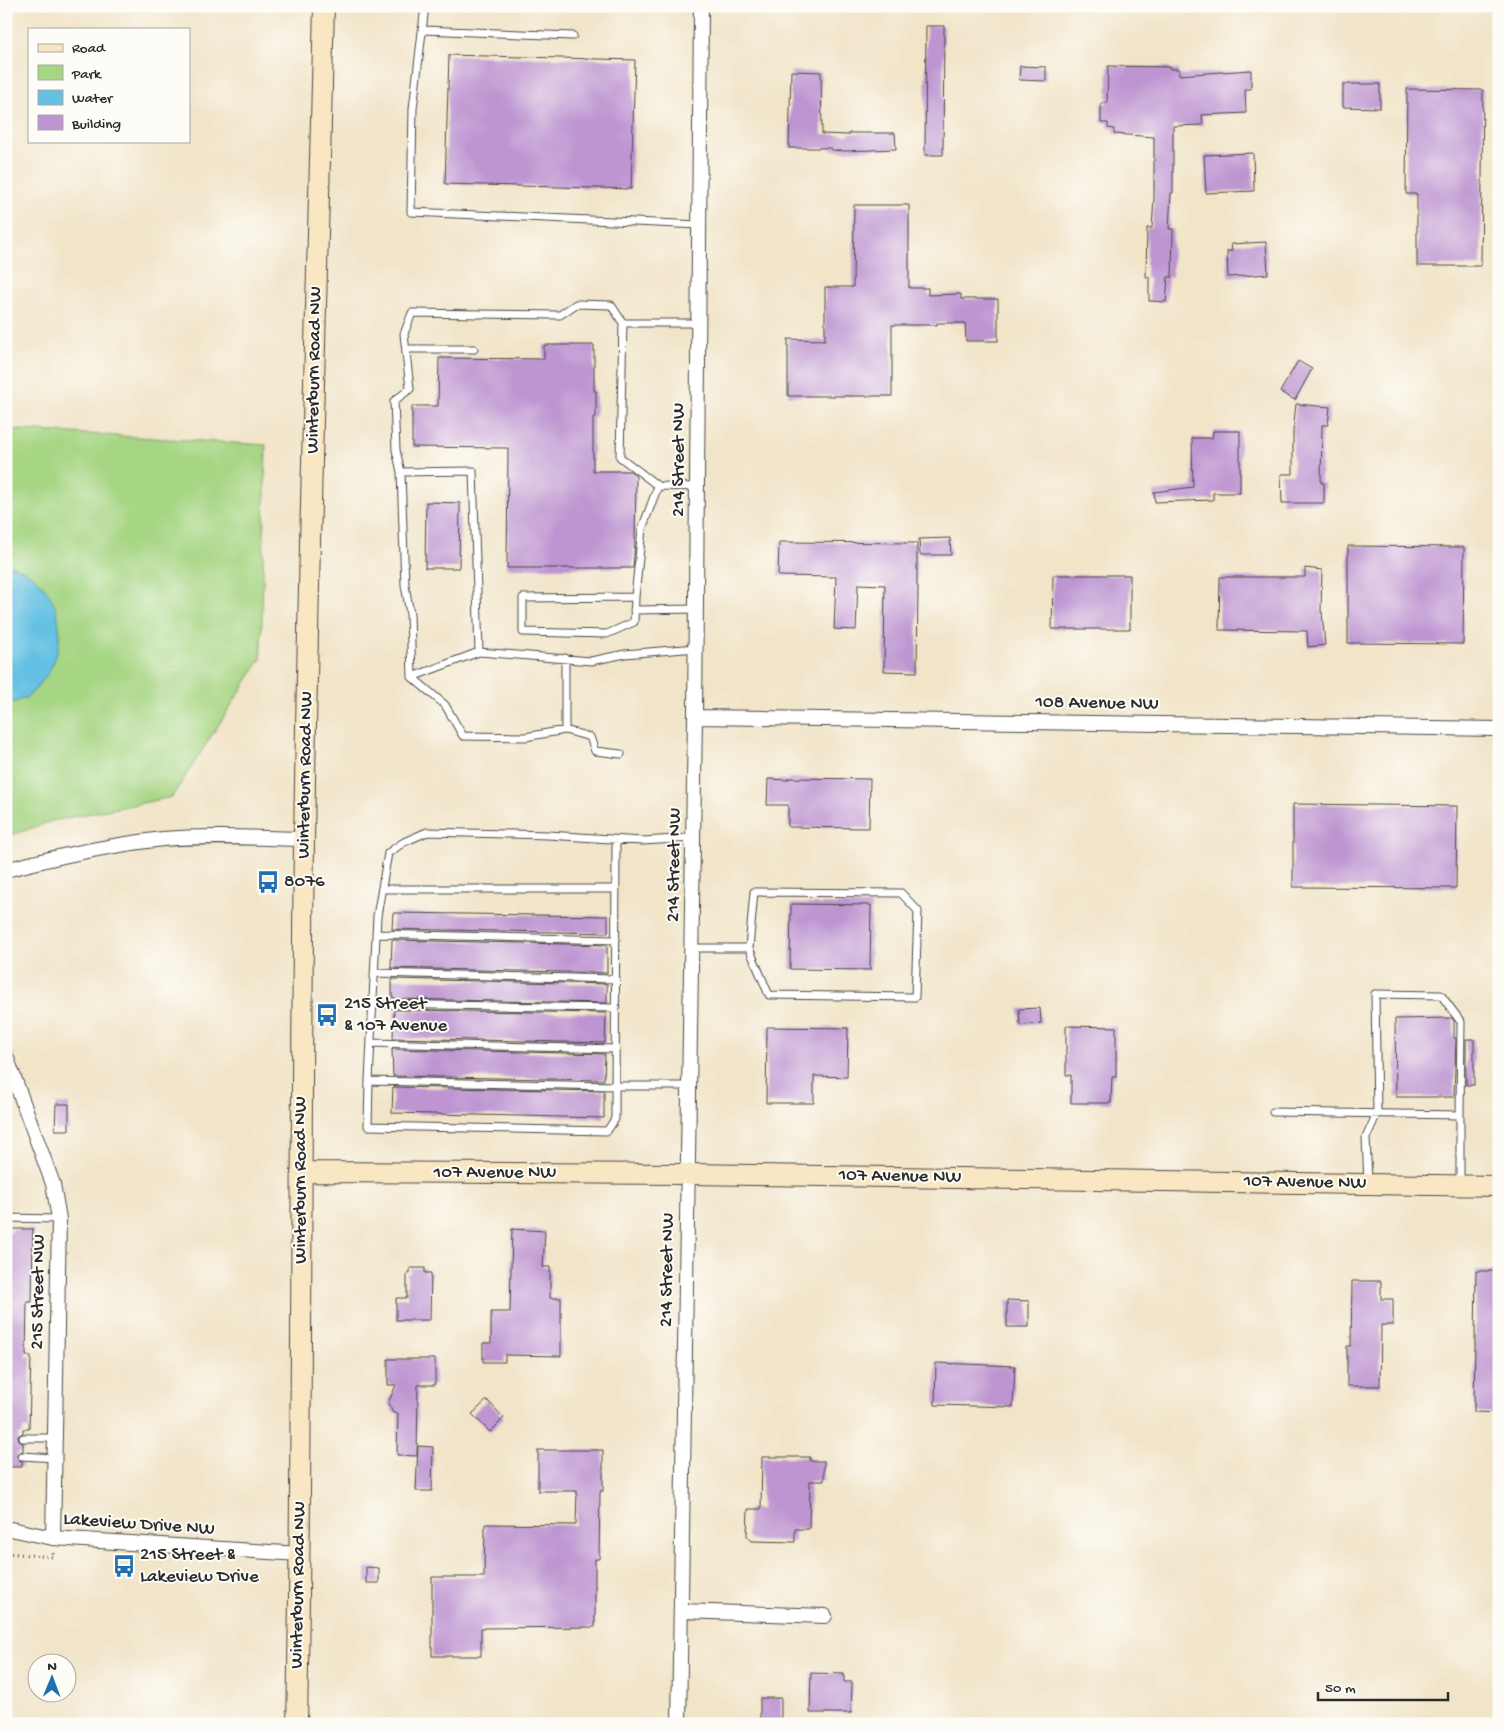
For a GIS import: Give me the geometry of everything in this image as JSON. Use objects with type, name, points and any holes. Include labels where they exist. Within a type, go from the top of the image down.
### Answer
[{"type":"main road","name":"Winterburn Road NW","points":[[297,1724],[300,1554],[304,839],[324,6]]},
{"type":"main road","name":"107 Avenue NW","points":[[301,1172],[689,1174],[1499,1186]]},
{"type":"street","name":"214 Street NW","points":[[679,1724],[694,838],[702,6]]},
{"type":"street","name":"108 Avenue NW","points":[[695,717],[1499,729]]},
{"type":"street","points":[[6,870],[86,851],[164,839],[304,839]]},
{"type":"street","name":"215 Street NW","points":[[6,1056],[50,1176],[59,1219],[53,1538]]},
{"type":"street","name":"Lakeview Drive NW","points":[[6,1528],[53,1538],[300,1554]]},
{"type":"street","points":[[681,1611],[825,1616]]},
{"type":"lane","points":[[425,6],[414,109],[411,212],[700,225]]},
{"type":"lane","points":[[423,30],[573,36]]},
{"type":"lane","points":[[621,754],[595,751],[590,737],[565,730],[525,737],[463,736],[446,705],[412,677],[410,614],[405,586],[401,472],[396,450],[394,401],[410,389],[404,334],[412,313],[560,315],[576,304],[611,305],[623,323],[620,457],[658,486],[697,487]]},
{"type":"lane","points":[[623,323],[699,323]]},
{"type":"lane","points":[[406,348],[474,349]]},
{"type":"lane","points":[[401,472],[473,471],[479,652]]},
{"type":"lane","points":[[635,597],[523,598],[523,632],[606,634],[634,622],[642,529],[658,486]]},
{"type":"lane","points":[[634,610],[696,608]]},
{"type":"lane","points":[[412,677],[479,652],[591,661],[625,654],[696,648]]},
{"type":"lane","points":[[565,658],[565,730]]},
{"type":"lane","points":[[616,840],[615,1119],[607,1130],[368,1126],[377,916],[388,854],[404,842],[426,832],[548,835],[616,840],[694,838]]},
{"type":"lane","points":[[382,889],[616,889]]},
{"type":"lane","points":[[754,892],[901,893],[918,910],[915,997],[769,995],[749,948],[754,892]]},
{"type":"lane","points":[[376,934],[616,940]]},
{"type":"lane","points":[[692,948],[749,948]]},
{"type":"lane","points":[[374,974],[616,979]]},
{"type":"lane","points":[[1368,1184],[1366,1138],[1377,1113],[1375,994],[1441,995],[1461,1022],[1460,1185]]},
{"type":"lane","points":[[372,1004],[616,1008]]},
{"type":"lane","points":[[371,1043],[616,1049]]},
{"type":"lane","points":[[369,1082],[690,1086]]},
{"type":"lane","points":[[1273,1112],[1460,1115]]},
{"type":"lane","points":[[6,1218],[59,1219]]},
{"type":"lane","points":[[23,1438],[55,1438]]},
{"type":"lane","points":[[22,1456],[54,1458]]},
{"type":"path","points":[[6,1553],[53,1557],[53,1538]]},
{"type":"green space","points":[[6,429],[266,445],[261,659],[172,797],[52,821],[6,837]]},
{"type":"water","points":[[6,564],[19,568],[30,575],[46,590],[53,601],[57,613],[59,639],[52,665],[34,691],[20,700],[6,705]]},
{"type":"building","points":[[926,26],[944,26],[943,155],[925,155]]},
{"type":"building","points":[[449,55],[635,60],[631,189],[445,184]]},
{"type":"building","points":[[1020,66],[1046,67],[1046,81],[1019,80]]},
{"type":"building","points":[[1108,66],[1170,67],[1170,69],[1179,69],[1179,75],[1251,70],[1251,89],[1245,89],[1246,113],[1202,115],[1203,125],[1173,126],[1173,193],[1171,193],[1169,229],[1173,229],[1172,277],[1168,277],[1166,302],[1149,301],[1149,277],[1146,277],[1147,228],[1152,228],[1154,198],[1154,137],[1114,134],[1114,129],[1108,128],[1108,123],[1101,123],[1101,103],[1107,103]]},
{"type":"building","points":[[791,71],[821,72],[822,134],[895,133],[896,149],[845,151],[831,150],[831,148],[789,148]]},
{"type":"building","points":[[1343,84],[1380,84],[1380,108],[1343,107]]},
{"type":"building","points":[[1407,89],[1483,90],[1481,266],[1417,266],[1417,194],[1406,194]]},
{"type":"building","points":[[1253,153],[1254,191],[1206,193],[1204,155]]},
{"type":"building","points":[[854,205],[909,205],[909,288],[928,288],[928,295],[961,294],[961,299],[998,299],[998,341],[966,341],[965,323],[892,325],[892,396],[788,396],[788,339],[825,340],[825,287],[853,287]]},
{"type":"building","points":[[1266,242],[1268,274],[1228,277],[1227,251],[1232,251],[1231,244]]},
{"type":"building","points":[[544,345],[594,345],[596,417],[593,417],[593,471],[630,471],[636,476],[633,568],[507,568],[508,448],[412,447],[412,406],[438,406],[439,358],[544,359]]},
{"type":"building","points":[[1298,361],[1312,369],[1295,400],[1280,392]]},
{"type":"building","points":[[1296,404],[1330,407],[1328,425],[1322,425],[1321,483],[1324,483],[1324,503],[1282,503],[1281,474],[1293,474],[1293,431]]},
{"type":"building","points":[[1213,431],[1240,431],[1240,493],[1213,493],[1213,500],[1155,502],[1154,492],[1193,487],[1192,438],[1212,438]]},
{"type":"building","points":[[426,502],[460,503],[459,568],[425,568]]},
{"type":"building","points":[[950,538],[951,555],[920,555],[919,539]]},
{"type":"building","points":[[779,542],[917,543],[917,672],[884,671],[885,585],[858,584],[856,630],[834,629],[836,577],[778,576]]},
{"type":"building","points":[[1348,546],[1464,547],[1463,644],[1348,643]]},
{"type":"building","points":[[1305,568],[1322,570],[1321,612],[1325,645],[1308,647],[1307,631],[1219,630],[1220,577],[1305,577]]},
{"type":"building","points":[[1053,575],[1130,575],[1130,629],[1052,629]]},
{"type":"building","points":[[788,778],[870,779],[869,828],[788,827],[788,805],[767,805],[768,779],[788,780]]},
{"type":"building","points":[[1293,804],[1457,806],[1456,888],[1293,887]]},
{"type":"building","points":[[791,904],[871,905],[870,970],[790,969]]},
{"type":"building","points":[[393,913],[608,916],[608,933],[392,929]]},
{"type":"building","points":[[392,940],[607,945],[607,973],[391,968]]},
{"type":"building","points":[[392,979],[607,984],[607,1003],[394,999],[392,997]]},
{"type":"building","points":[[1040,1008],[1041,1023],[1020,1025],[1019,1009]]},
{"type":"building","points":[[394,1010],[606,1013],[605,1043],[393,1038]]},
{"type":"building","points":[[1452,1018],[1454,1021],[1454,1038],[1456,1038],[1454,1097],[1396,1097],[1395,1019]]},
{"type":"building","points":[[1066,1026],[1116,1027],[1116,1077],[1112,1077],[1111,1103],[1071,1103],[1071,1075],[1066,1075]]},
{"type":"building","points":[[767,1027],[848,1028],[847,1077],[814,1076],[814,1103],[766,1103]]},
{"type":"building","points":[[1466,1039],[1474,1039],[1474,1085],[1466,1085]]},
{"type":"building","points":[[392,1049],[605,1054],[604,1080],[393,1076]]},
{"type":"building","points":[[393,1087],[604,1091],[604,1118],[392,1113]]},
{"type":"building","points":[[56,1104],[69,1104],[69,1130],[55,1130]]},
{"type":"building","points":[[12,1229],[33,1229],[32,1302],[27,1302],[26,1356],[31,1356],[29,1429],[23,1429],[23,1433],[18,1436],[19,1441],[23,1443],[23,1451],[18,1453],[17,1456],[22,1461],[22,1467],[6,1467],[6,1232],[12,1232]]},
{"type":"building","points":[[512,1229],[545,1231],[543,1267],[550,1267],[550,1298],[561,1298],[561,1356],[505,1355],[505,1362],[483,1362],[483,1343],[491,1343],[491,1312],[510,1312]]},
{"type":"building","points":[[410,1268],[425,1268],[425,1273],[431,1273],[430,1320],[396,1320],[396,1298],[407,1298],[407,1273],[410,1273]]},
{"type":"building","points":[[1476,1271],[1499,1271],[1499,1413],[1474,1412]]},
{"type":"building","points":[[1352,1281],[1381,1281],[1381,1299],[1393,1299],[1393,1325],[1381,1325],[1380,1386],[1347,1386],[1347,1346],[1351,1346]]},
{"type":"building","points":[[1007,1300],[1029,1301],[1029,1327],[1007,1327]]},
{"type":"building","points":[[388,1359],[435,1359],[435,1385],[418,1385],[417,1456],[397,1455],[398,1413],[393,1413],[388,1403],[396,1385],[388,1385]]},
{"type":"building","points":[[936,1363],[1015,1366],[1013,1407],[935,1405]]},
{"type":"building","points":[[487,1400],[504,1418],[490,1432],[472,1414]]},
{"type":"building","points":[[418,1446],[433,1447],[432,1491],[416,1491]]},
{"type":"building","points":[[538,1450],[603,1450],[603,1491],[600,1491],[599,1559],[595,1559],[595,1627],[481,1628],[481,1656],[432,1656],[432,1577],[484,1577],[485,1524],[576,1525],[577,1491],[538,1491]]},
{"type":"building","points":[[762,1457],[810,1457],[810,1461],[824,1461],[824,1481],[810,1481],[809,1529],[795,1529],[795,1542],[752,1541],[747,1536],[748,1509],[761,1509]]},
{"type":"building","points":[[366,1567],[379,1568],[379,1583],[366,1583]]},
{"type":"building","points":[[811,1673],[844,1674],[844,1682],[852,1682],[851,1713],[810,1713]]},
{"type":"building","points":[[760,1698],[781,1698],[781,1723],[760,1723]]},
{"type":"place","name":"8076","points":[[268,882]]},
{"type":"place","name":"215 Street & 107 Avenue","points":[[327,1015]]},
{"type":"place","name":"215 Street & Lakeview Drive","points":[[124,1566]]}]
